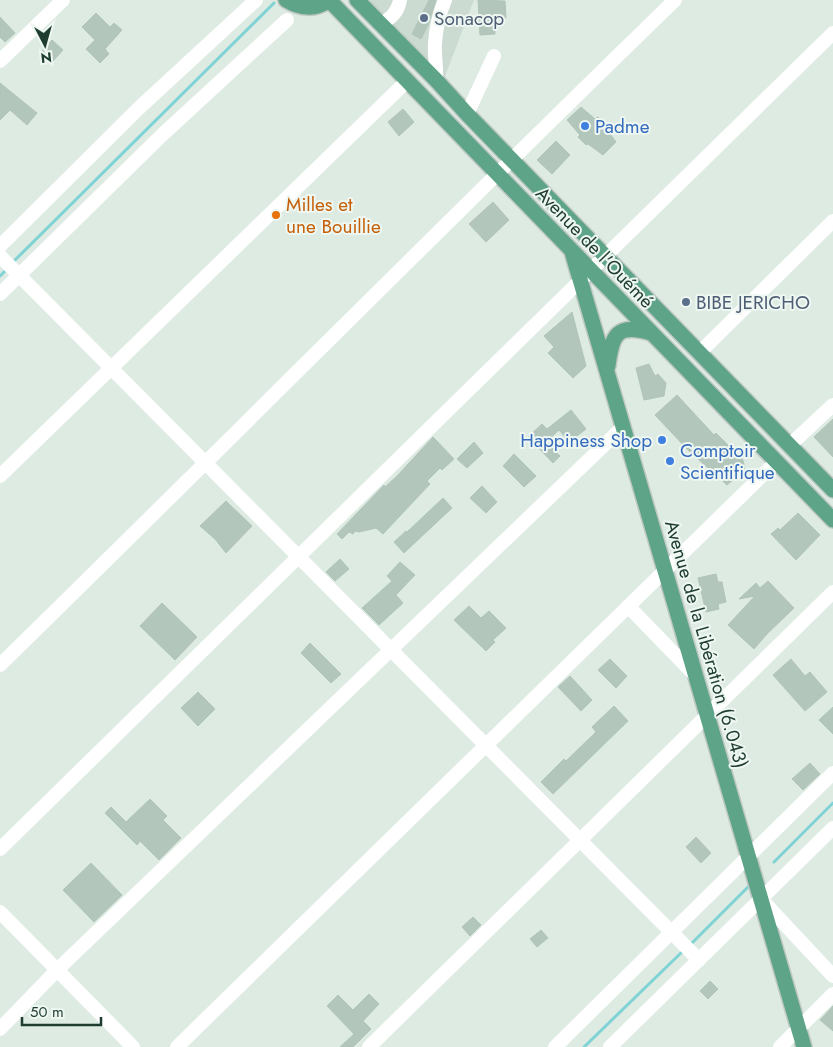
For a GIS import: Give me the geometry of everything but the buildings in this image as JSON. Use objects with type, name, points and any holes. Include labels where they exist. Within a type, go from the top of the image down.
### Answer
[{"type":"main road","points":[[286,0],[295,5],[306,7],[318,6],[329,0]]},
{"type":"main road","name":"Avenue de l'Ouémé","points":[[329,0],[572,252]]},
{"type":"main road","name":"Avenue de l'Ouémé","points":[[356,0],[436,80],[833,490]]},
{"type":"main road","name":"Avenue de la Libération (6.043)","points":[[572,252],[586,276],[623,427],[804,1047]]},
{"type":"main road","name":"Avenue de l'Ouémé","points":[[586,276],[652,334],[833,520]]},
{"type":"main road","points":[[608,372],[610,346],[616,336],[625,330],[635,328],[652,334]]},
{"type":"street","points":[[0,61],[63,0]]},
{"type":"street","points":[[0,246],[139,108],[256,0]]},
{"type":"street","points":[[381,24],[393,16],[400,0]]},
{"type":"street","points":[[436,80],[437,62],[434,46],[438,19],[445,0]]},
{"type":"street","points":[[0,665],[511,159],[675,0]]},
{"type":"street","points":[[0,294],[17,273],[162,135],[287,20]]},
{"type":"street","points":[[0,849],[833,33]]},
{"type":"street","points":[[467,114],[494,56]]},
{"type":"street","points":[[0,476],[407,81]]},
{"type":"street","points":[[700,353],[833,221]]},
{"type":"street","points":[[0,256],[696,956]]},
{"type":"street","points":[[790,445],[833,405]]},
{"type":"street","points":[[0,1029],[57,970],[623,427]]},
{"type":"street","points":[[177,1047],[776,462]]},
{"type":"street","points":[[369,1047],[833,592]]},
{"type":"street","points":[[628,606],[696,675]]},
{"type":"street","points":[[555,1047],[676,937],[748,856],[833,773]]},
{"type":"street","points":[[610,1047],[696,956],[761,900],[833,828]]},
{"type":"street","points":[[761,900],[833,976]]},
{"type":"street","points":[[0,912],[133,1047]]},
{"type":"street","points":[[780,1047],[833,994]]},
{"type":"shaded area","points":[[371,0],[474,0],[444,79],[370,6]]},
{"type":"waterway","points":[[12,263],[274,3]]},
{"type":"waterway","points":[[0,276],[8,268]]},
{"type":"waterway","points":[[774,862],[833,803]]},
{"type":"waterway","points":[[689,946],[749,886]]},
{"type":"waterway","points":[[584,1047],[684,950]]},
{"type":"place","name":"Sonacop","points":[[424,18]]},
{"type":"place","name":"Padme","points":[[585,126]]},
{"type":"place","name":"Milles et une Bouillie","points":[[276,215]]},
{"type":"place","name":"BIBE JERICHO","points":[[686,302]]},
{"type":"place","name":"Happiness Shop","points":[[662,440]]},
{"type":"place","name":"Comptoir Scientifique","points":[[670,461]]}]
